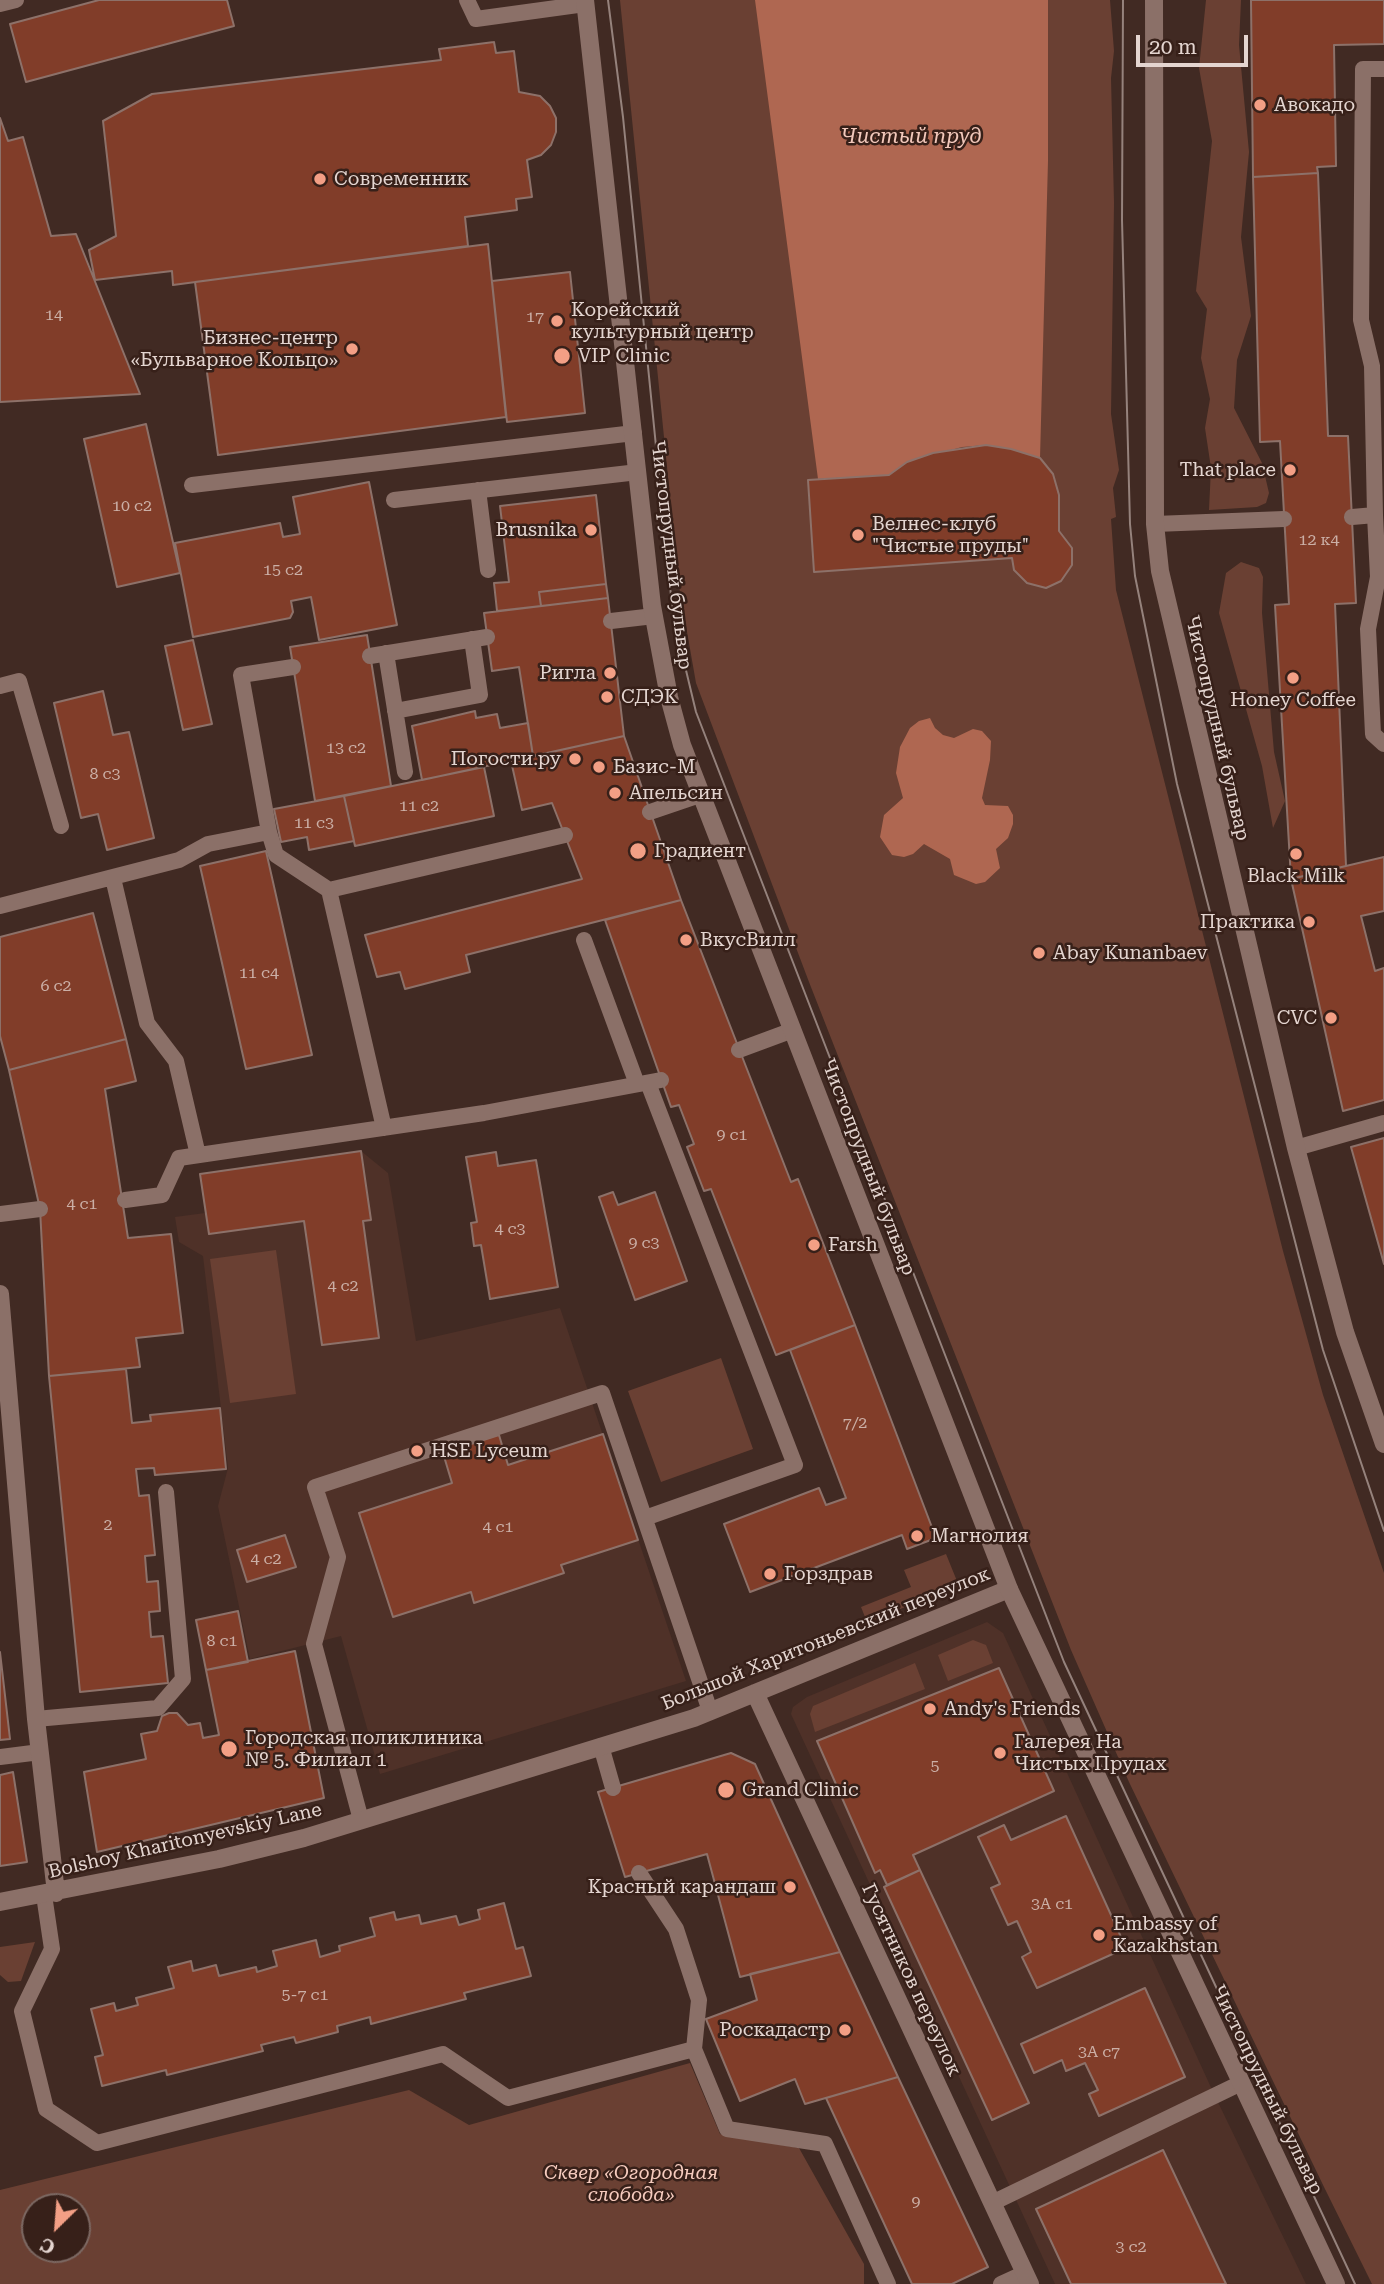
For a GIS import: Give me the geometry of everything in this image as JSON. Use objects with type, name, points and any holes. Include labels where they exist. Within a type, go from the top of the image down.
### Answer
[{"type":"main road","name":"Чистопрудный бульвар","points":[[1154,0],[1155,524],[1160,571],[1296,1148],[1345,1332],[1384,1444]]},
{"type":"main road","name":"Чистопрудный бульвар","points":[[585,2],[654,616],[668,696],[700,795],[1009,1589],[1336,2284]]},
{"type":"main road","points":[[0,1294],[50,1894]]},
{"type":"main road","name":"Большой Харитоньевский переулок","points":[[601,1746],[710,1712],[1009,1589]]},
{"type":"main road","name":"Гусятников переулок","points":[[755,1693],[1027,2278]]},
{"type":"main road","name":"Bolshoy Kharitonyevskiy Lane","points":[[0,1902],[219,1859],[304,1838],[601,1746]]},
{"type":"lane","points":[[0,4],[16,0]]},
{"type":"lane","points":[[467,0],[476,19],[585,2]]},
{"type":"lane","points":[[1384,69],[1363,69],[1361,320],[1378,366],[1378,577],[1368,629],[1373,734],[1384,744]]},
{"type":"lane","points":[[192,485],[634,433]]},
{"type":"lane","points":[[394,500],[638,472]]},
{"type":"lane","points":[[478,490],[488,570]]},
{"type":"lane","points":[[1352,517],[1376,515]]},
{"type":"lane","points":[[1155,524],[1284,519]]},
{"type":"lane","points":[[611,621],[654,616]]},
{"type":"lane","points":[[395,711],[480,695],[479,638],[378,654],[395,711],[405,772]]},
{"type":"lane","points":[[293,667],[241,675],[269,832],[276,855],[329,891],[384,1128]]},
{"type":"lane","points":[[0,686],[19,681],[61,825]]},
{"type":"lane","points":[[650,812],[700,795]]},
{"type":"lane","points":[[0,906],[179,860],[208,844],[269,832]]},
{"type":"lane","points":[[329,891],[565,835]]},
{"type":"lane","points":[[113,878],[147,1023],[176,1061],[198,1155]]},
{"type":"lane","points":[[583,940],[649,1082],[795,1465],[645,1518]]},
{"type":"lane","points":[[740,1050],[793,1030]]},
{"type":"lane","points":[[125,1200],[163,1195],[179,1158],[384,1128],[649,1082]]},
{"type":"lane","points":[[1296,1148],[1384,1123]]},
{"type":"lane","points":[[0,1214],[40,1209]]},
{"type":"lane","points":[[360,1819],[314,1644],[338,1557],[315,1487],[602,1393],[710,1712]]},
{"type":"lane","points":[[36,1719],[159,1708],[183,1679],[166,1492]]},
{"type":"lane","points":[[601,1746],[613,1788]]},
{"type":"lane","points":[[0,1757],[40,1752]]},
{"type":"lane","points":[[639,1873],[676,1929],[699,2000],[694,2049],[727,2129],[825,2144],[888,2284]]},
{"type":"lane","points":[[50,1894],[52,1949],[22,2011],[46,2109],[97,2143],[443,2054],[508,2098],[694,2049]]},
{"type":"lane","points":[[992,2203],[1240,2084]]},
{"type":"lane","points":[[1001,2284],[1027,2278]]},
{"type":"shaded area","name":"HSE Lyceum","points":[[361,1151],[388,1173],[416,1341],[560,1308],[686,1681],[380,1774],[341,1636],[250,1659],[218,1506],[228,1468],[203,1256],[179,1242],[175,1217],[205,1213],[200,1174]]},
{"type":"shaded area","points":[[987,1622],[1003,1633],[1214,2094],[1306,2284],[1055,2284],[791,1714],[793,1707],[807,1697]]},
{"type":"green space","points":[[620,0],[1110,0],[1114,51],[1111,78],[1114,203],[1111,414],[1119,470],[1113,488],[1116,517],[1111,519],[1116,590],[1283,1251],[1323,1395],[1384,1573],[1384,2284],[1372,2284],[1324,2187],[1129,1782],[1071,1650],[809,982],[696,683],[679,586]]},
{"type":"green space","points":[[1206,0],[1241,0],[1239,45],[1249,152],[1241,237],[1251,316],[1237,360],[1234,408],[1262,463],[1269,493],[1266,503],[1257,507],[1209,510],[1211,468],[1205,428],[1210,399],[1201,358],[1207,309],[1196,291],[1212,141],[1199,68]]},
{"type":"green space","points":[[1241,562],[1259,568],[1263,577],[1262,613],[1274,752],[1285,801],[1273,828],[1262,766],[1219,613],[1226,573]]},
{"type":"green space","points":[[276,1250],[296,1394],[230,1403],[210,1259]]},
{"type":"green space","points":[[721,1358],[753,1449],[661,1482],[628,1391]]},
{"type":"green space","points":[[946,1554],[959,1586],[867,1622],[861,1607],[911,1587],[904,1570]]},
{"type":"green space","points":[[973,1640],[986,1645],[993,1663],[948,1681],[938,1655]]},
{"type":"green space","points":[[915,1663],[925,1689],[815,1732],[810,1714],[813,1706]]},
{"type":"green space","points":[[35,1942],[21,1981],[8,1982],[0,1975],[0,1947]]},
{"type":"green space","name":"Сквер «Огородная слобода»","points":[[690,2063],[720,2134],[799,2148],[864,2264],[864,2284],[0,2284],[0,2190],[409,2090],[469,2125]]},
{"type":"water","name":"Чистый пруд","points":[[755,0],[1048,0],[1048,161],[1040,458],[986,445],[962,447],[907,462],[889,475],[818,479]]},
{"type":"water","points":[[930,718],[935,728],[943,735],[954,738],[973,729],[982,731],[991,741],[982,798],[985,805],[1008,806],[1013,815],[1013,824],[1008,838],[996,849],[1000,868],[985,882],[976,884],[954,875],[950,859],[924,844],[913,854],[904,857],[892,855],[880,837],[884,815],[903,798],[896,773],[900,747],[910,728],[919,721]]},
{"type":"building","points":[[99,0],[227,0],[234,26],[26,82],[10,24]]},
{"type":"building","points":[[1251,0],[1384,0],[1384,44],[1334,45],[1336,166],[1317,167],[1318,173],[1253,177]]},
{"type":"building","name":"Современник","points":[[494,42],[496,53],[514,51],[519,92],[540,96],[550,106],[556,118],[556,132],[551,145],[541,155],[527,160],[532,197],[516,199],[517,210],[465,217],[468,246],[173,285],[172,271],[95,280],[89,250],[116,236],[103,121],[152,94],[441,60],[439,49]]},
{"type":"building","points":[[0,118],[8,141],[23,137],[51,236],[76,234],[140,394],[0,402]]},
{"type":"building","points":[[1318,173],[1328,436],[1348,436],[1356,603],[1335,604],[1346,866],[1291,879],[1275,605],[1289,604],[1280,441],[1260,442],[1253,177]]},
{"type":"building","name":"Бизнес-центр «Бульварное Кольцо»","points":[[488,244],[506,417],[218,455],[195,282]]},
{"type":"building","points":[[570,272],[585,413],[507,422],[492,281]]},
{"type":"building","points":[[146,424],[180,573],[117,587],[84,439]]},
{"type":"building","points":[[986,445],[1040,458],[1053,474],[1059,495],[1059,531],[1072,548],[1072,565],[1061,581],[1046,588],[1027,583],[1014,570],[1012,558],[814,572],[808,480],[889,475],[907,462],[933,453]]},
{"type":"building","points":[[369,482],[397,625],[319,640],[311,597],[291,601],[293,612],[290,618],[193,637],[175,543],[280,523],[283,537],[300,534],[293,497]]},
{"type":"building","points":[[596,495],[606,584],[539,592],[541,606],[497,611],[494,583],[509,582],[500,506]]},
{"type":"building","points":[[606,584],[608,598],[541,606],[539,592]]},
{"type":"building","points":[[608,598],[624,736],[533,756],[519,667],[492,671],[484,613]]},
{"type":"building","points":[[367,635],[391,786],[315,801],[290,647]]},
{"type":"building","points":[[193,640],[212,724],[183,730],[165,646]]},
{"type":"building","points":[[103,691],[113,735],[129,732],[154,838],[107,850],[98,814],[81,818],[54,703]]},
{"type":"building","points":[[475,711],[476,718],[497,714],[500,728],[528,723],[533,756],[422,780],[412,726]]},
{"type":"building","points":[[624,736],[681,900],[466,955],[470,972],[405,989],[400,972],[377,977],[365,935],[582,879],[552,803],[522,810],[511,761]]},
{"type":"building","points":[[484,767],[494,816],[355,846],[344,796]]},
{"type":"building","points":[[344,796],[354,841],[309,850],[307,837],[281,842],[274,809]]},
{"type":"building","points":[[266,851],[312,1055],[246,1069],[200,866]]},
{"type":"building","points":[[1384,857],[1384,911],[1361,916],[1375,971],[1384,968],[1384,1100],[1343,1111],[1291,879]]},
{"type":"building","points":[[681,900],[791,1182],[798,1179],[855,1325],[776,1355],[711,1189],[704,1191],[687,1147],[694,1144],[679,1105],[671,1107],[605,920]]},
{"type":"building","points":[[93,913],[126,1039],[9,1070],[0,1036],[0,937]]},
{"type":"building","points":[[126,1039],[136,1081],[105,1089],[128,1238],[171,1234],[183,1333],[136,1338],[140,1367],[49,1376],[40,1209],[9,1070]]},
{"type":"building","points":[[1384,1138],[1384,1264],[1351,1147]]},
{"type":"building","points":[[361,1151],[371,1220],[363,1221],[379,1338],[322,1345],[304,1221],[209,1234],[200,1174]]},
{"type":"building","points":[[496,1152],[498,1166],[536,1160],[558,1287],[490,1299],[481,1245],[474,1246],[471,1223],[477,1222],[466,1157]]},
{"type":"building","points":[[613,1192],[618,1205],[655,1192],[687,1281],[635,1300],[599,1197]]},
{"type":"building","points":[[855,1325],[936,1538],[907,1549],[902,1535],[750,1592],[724,1524],[819,1488],[826,1505],[846,1498],[790,1350]]},
{"type":"building","points":[[126,1369],[132,1423],[151,1421],[150,1415],[220,1408],[226,1469],[155,1475],[154,1468],[136,1469],[139,1496],[149,1495],[155,1555],[145,1556],[147,1582],[158,1581],[160,1611],[149,1612],[151,1637],[163,1636],[168,1683],[80,1692],[49,1376]]},
{"type":"building","points":[[603,1434],[638,1540],[561,1565],[564,1573],[474,1603],[471,1592],[393,1617],[359,1513],[452,1483],[443,1453],[499,1435],[508,1465]]},
{"type":"building","points":[[285,1535],[296,1567],[247,1582],[237,1550]]},
{"type":"building","points":[[238,1611],[248,1662],[206,1670],[196,1620]]},
{"type":"building","name":"Городская поликлиника № 5. Филиал 1","points":[[295,1651],[324,1798],[97,1852],[84,1772],[146,1759],[141,1734],[157,1731],[162,1716],[169,1713],[177,1713],[188,1725],[200,1723],[203,1738],[219,1735],[206,1670]]},
{"type":"building","points":[[0,1652],[10,1739],[0,1740]]},
{"type":"building","points":[[999,1668],[1054,1791],[913,1855],[920,1870],[887,1885],[880,1870],[875,1873],[817,1741]]},
{"type":"building","points":[[731,1753],[755,1764],[840,1952],[740,1977],[707,1854],[625,1877],[598,1792]]},
{"type":"building","points":[[13,1772],[27,1862],[0,1866],[0,1775]]},
{"type":"building","points":[[1066,1816],[1126,1948],[1037,1988],[1022,1957],[1031,1952],[1017,1921],[1008,1925],[991,1888],[1000,1884],[978,1837],[1004,1825],[1011,1840]]},
{"type":"building","points":[[920,1870],[1029,2103],[992,2120],[884,1887]]},
{"type":"building","points":[[504,1903],[516,1949],[523,1947],[531,1976],[464,1993],[466,1999],[371,2024],[370,2017],[337,2026],[338,2032],[296,2043],[294,2037],[261,2045],[263,2051],[167,2075],[166,2070],[102,2086],[95,2057],[103,2055],[91,2009],[114,2003],[116,2011],[138,2005],[136,1998],[174,1988],[168,1967],[191,1961],[193,1971],[216,1965],[219,1976],[256,1967],[257,1972],[277,1966],[273,1951],[316,1940],[320,1957],[340,1951],[339,1946],[375,1936],[370,1918],[394,1912],[396,1920],[419,1915],[421,1924],[456,1916],[459,1925],[480,1919],[478,1910]]},
{"type":"building","points":[[840,1952],[898,2077],[805,2104],[795,2079],[740,2101],[706,2019],[757,2000],[750,1974]]},
{"type":"building","points":[[1145,1988],[1185,2077],[1099,2116],[1089,2094],[1098,2090],[1085,2063],[1066,2071],[1062,2060],[1034,2073],[1021,2044]]},
{"type":"building","points":[[898,2077],[988,2267],[952,2284],[912,2284],[826,2098]]},
{"type":"building","points":[[1163,2150],[1226,2284],[1071,2284],[1036,2209]]},
{"type":"tram line","points":[[608,0],[623,117],[673,616],[696,712],[1064,1662],[1355,2284]]},
{"type":"tram line","points":[[1123,0],[1122,220],[1130,524],[1135,576],[1177,784],[1323,1350],[1384,1531]]},
{"type":"place","name":"Авокадо","points":[[1260,105]]},
{"type":"place","name":"Современник","points":[[320,179]]},
{"type":"place","name":"Корейский культурный центр","points":[[557,321]]},
{"type":"place","name":"Бизнес-центр «Бульварное Кольцо»","points":[[352,349]]},
{"type":"place","name":"VIP Clinic","points":[[562,356]]},
{"type":"place","name":"That place","points":[[1290,470]]},
{"type":"place","name":"Brusnika","points":[[591,530]]},
{"type":"place","name":"Велнес-клуб \"Чистые пруды\"","points":[[858,535]]},
{"type":"place","name":"Ригла","points":[[610,673]]},
{"type":"place","name":"Honey Coffee","points":[[1293,678]]},
{"type":"place","name":"СДЭК","points":[[607,697]]},
{"type":"place","name":"Погости.ру","points":[[575,759]]},
{"type":"place","name":"Базис-М","points":[[599,767]]},
{"type":"place","name":"Апельсин","points":[[615,793]]},
{"type":"place","name":"Градиент","points":[[638,851]]},
{"type":"place","name":"Black Milk","points":[[1296,854]]},
{"type":"place","name":"Практика","points":[[1309,922]]},
{"type":"place","name":"ВкусВилл","points":[[686,940]]},
{"type":"place","name":"Abay Kunanbaev","points":[[1039,953]]},
{"type":"place","name":"CVC","points":[[1331,1018]]},
{"type":"place","name":"Farsh","points":[[814,1245]]},
{"type":"place","name":"HSE Lyceum","points":[[417,1451]]},
{"type":"place","name":"Магнолия","points":[[917,1536]]},
{"type":"place","name":"Горздрав","points":[[770,1574]]},
{"type":"place","name":"Andy's Friends","points":[[930,1709]]},
{"type":"place","name":"Городская поликлиника № 5. Филиал 1","points":[[229,1749]]},
{"type":"place","name":"Галерея На Чистых Прудах","points":[[1000,1753]]},
{"type":"place","name":"Grand Clinic","points":[[726,1790]]},
{"type":"place","name":"Красный карандаш","points":[[790,1887]]},
{"type":"place","name":"Embassy of Kazakhstan","points":[[1099,1935]]},
{"type":"place","name":"Роскадастр","points":[[845,2030]]}]
